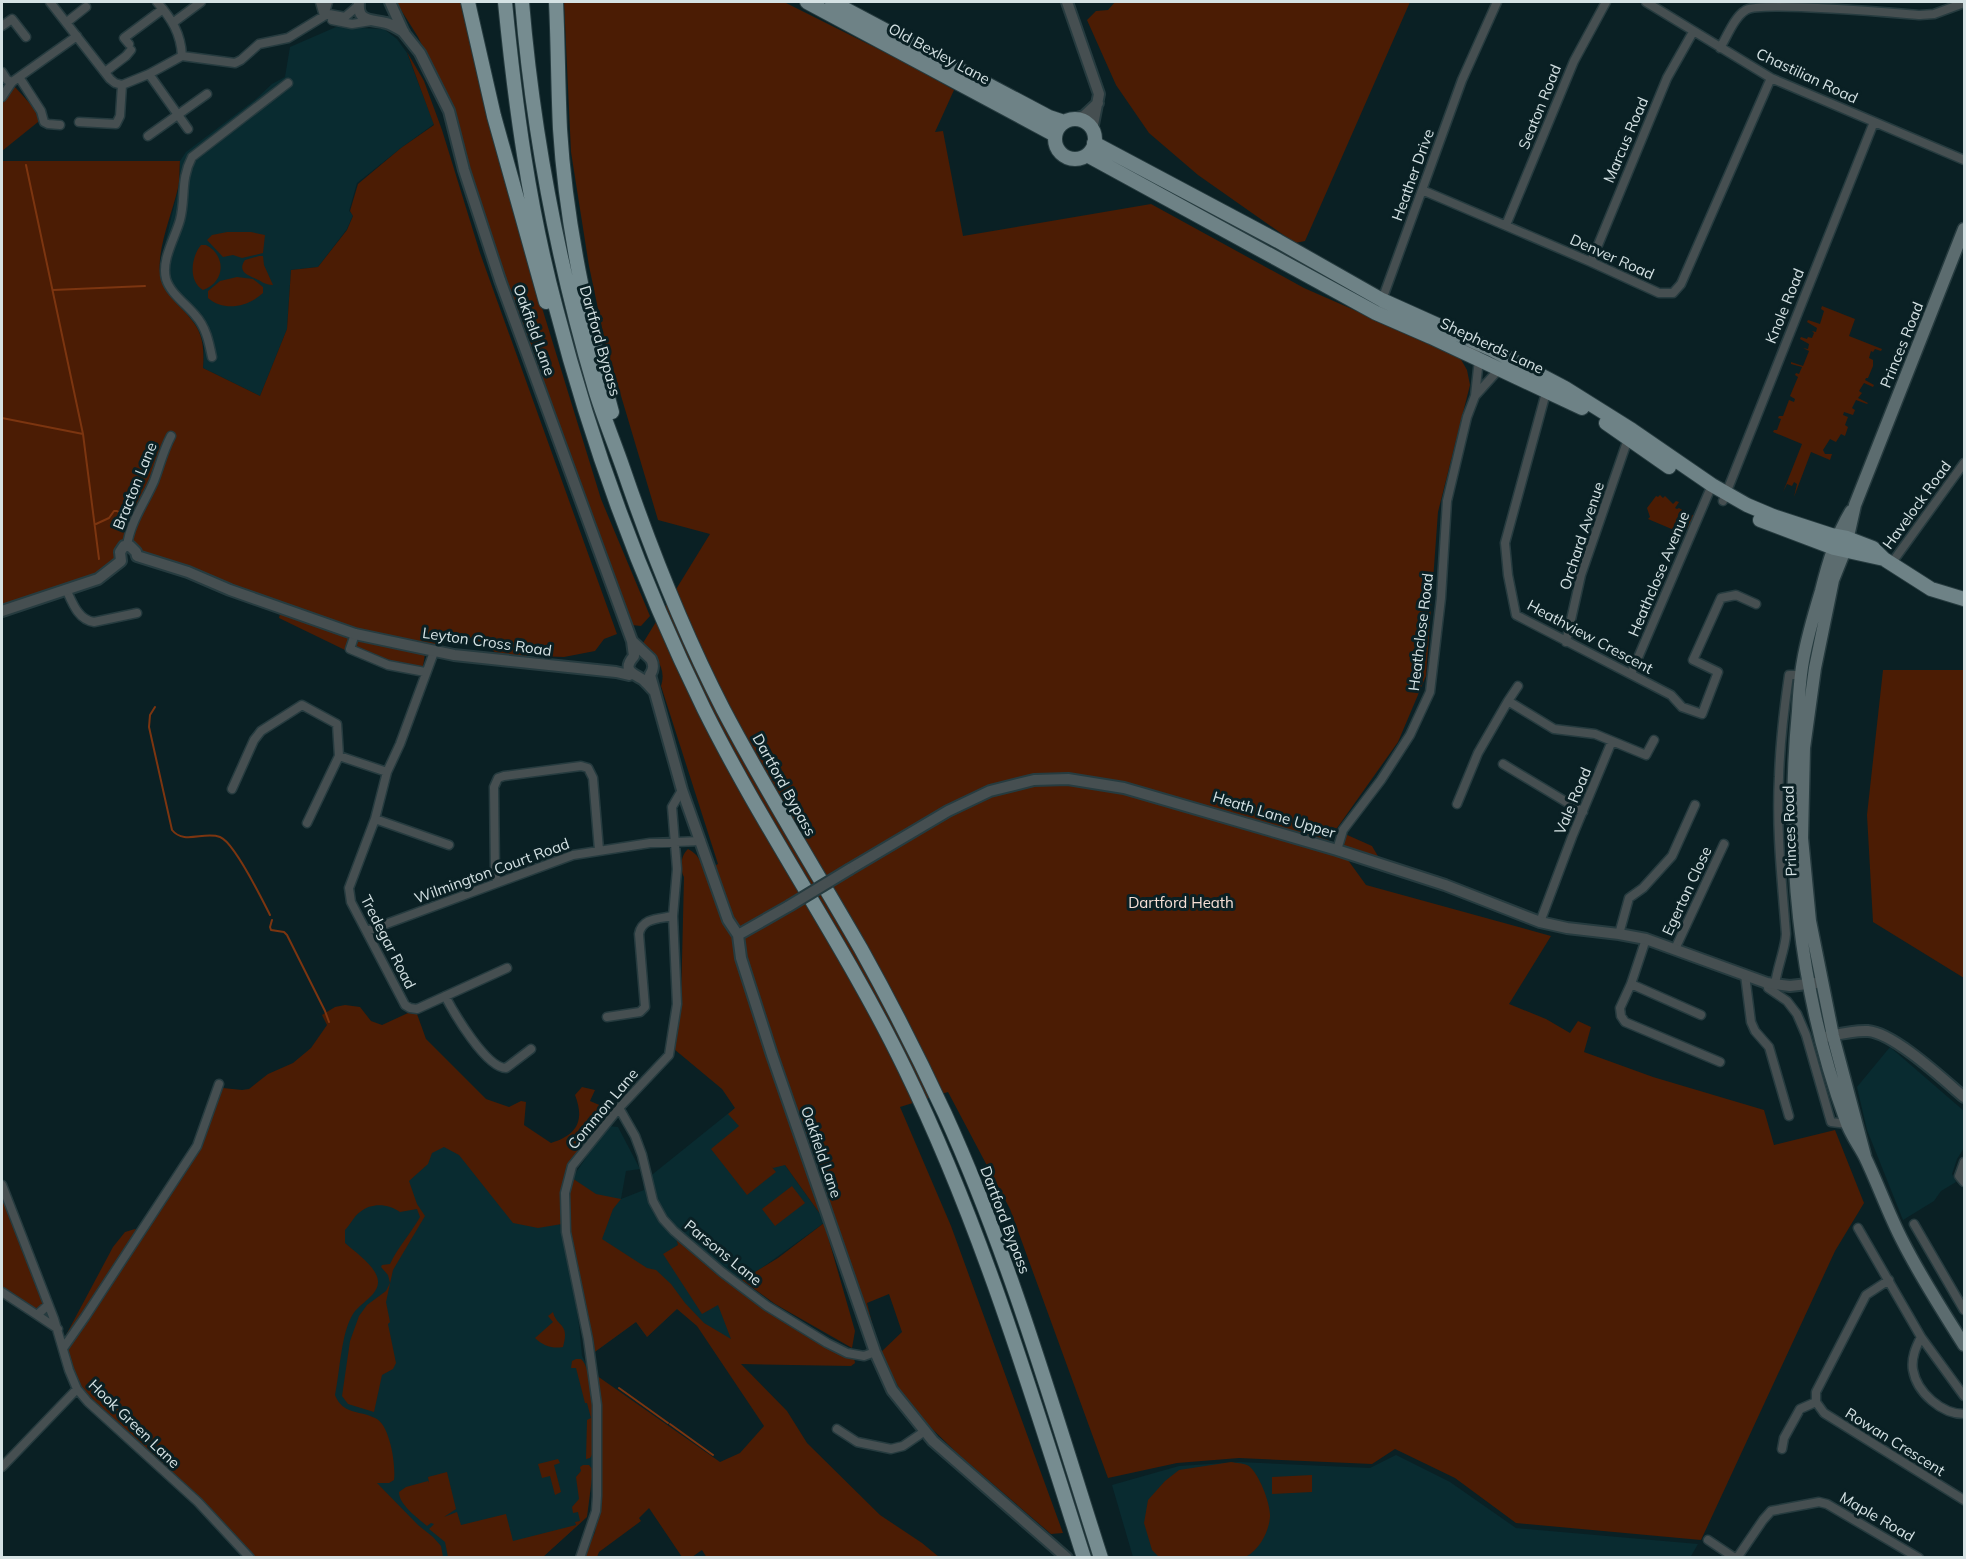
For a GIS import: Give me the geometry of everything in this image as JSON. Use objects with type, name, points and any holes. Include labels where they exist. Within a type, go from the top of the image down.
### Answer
[{"type":"highway","points":[[468,2],[494,116],[545,301],[624,526],[705,711],[739,775],[879,1017],[954,1178],[1011,1331],[1084,1557]]},
{"type":"highway","points":[[505,2],[513,87],[529,183],[555,304],[587,420]]},
{"type":"highway","name":"Dartford Bypass","points":[[522,2],[526,55],[535,120],[567,281],[596,390],[640,519],[673,601],[721,704],[759,776],[871,968],[915,1051],[945,1115],[1008,1270],[1101,1557]]},
{"type":"highway","points":[[556,2],[560,130],[576,260],[598,361],[640,519]]},
{"type":"main road","name":"Old Bexley Lane","points":[[807,2],[1055,135]]},
{"type":"main road","name":"Shepherds Lane","points":[[832,2],[1049,117],[1085,122],[1091,143],[1376,313],[1479,358],[1503,363]]},
{"type":"main road","points":[[1055,135],[1060,125],[1069,120]]},
{"type":"main road","name":"Shepherds Lane","points":[[1055,135],[1057,148],[1067,157],[1081,158],[1091,143]]},
{"type":"main road","name":"Shepherds Lane","points":[[1091,143],[1270,236],[1382,300],[1467,338],[1503,363],[1600,409],[1710,489]]},
{"type":"main road","name":"Princes Road","points":[[1965,229],[1841,543],[1815,668],[1804,748],[1802,838],[1810,921],[1822,982],[1827,1037],[1847,1124],[1865,1156],[1902,1239],[1932,1295],[1965,1345]]},
{"type":"main road","name":"Shepherds Lane","points":[[1549,385],[1628,439],[1725,497],[1830,535],[1841,543],[1873,548],[1887,562],[1931,589],[1965,599]]},
{"type":"main road","name":"Princes Road","points":[[1841,543],[1828,562],[1801,675],[1794,747],[1792,837],[1808,984],[1865,1156]]},
{"type":"street","points":[[51,2],[112,81],[122,85],[149,74],[182,56],[235,63],[242,60],[260,44],[288,38],[324,16],[329,14],[345,17],[359,3]]},
{"type":"street","points":[[174,22],[201,2]]},
{"type":"street","points":[[320,2],[324,16],[333,21],[352,24],[374,21]]},
{"type":"street","points":[[324,16],[328,2]]},
{"type":"street","points":[[1067,2],[1099,94],[1091,143]]},
{"type":"street","name":"Heather Drive","points":[[1382,300],[1462,80],[1497,2]]},
{"type":"street","name":"Seaton Road","points":[[1506,225],[1574,61],[1606,2]]},
{"type":"street","name":"Chastilian Road","points":[[1646,2],[1771,78],[1965,160]]},
{"type":"street","name":"Oakfield Lane","points":[[359,3],[363,17],[388,23],[404,33]]},
{"type":"street","points":[[1720,48],[1740,16],[1752,7],[1920,15],[1934,14],[1965,3]]},
{"type":"street","name":"Oakfield Lane","points":[[374,21],[388,14],[390,4]]},
{"type":"street","name":"Oakfield Lane","points":[[390,4],[404,33],[420,53],[449,111],[464,170],[507,300],[632,641],[638,667],[654,691],[682,790],[728,920],[738,935],[741,958],[772,1055],[875,1352],[892,1390],[933,1441],[1067,1557]]},
{"type":"street","points":[[105,72],[126,56],[130,47],[124,38],[160,5],[174,22],[174,29],[182,43],[182,56]]},
{"type":"street","points":[[67,22],[86,7]]},
{"type":"street","points":[[2,26],[12,19],[26,38]]},
{"type":"street","name":"Marcus Road","points":[[1591,262],[1663,87],[1693,32]]},
{"type":"street","points":[[2,97],[15,80],[77,36]]},
{"type":"street","points":[[2,72],[7,80],[15,80]]},
{"type":"street","points":[[149,74],[188,129]]},
{"type":"street","name":"Denver Road","points":[[1422,190],[1591,262],[1659,294],[1673,293],[1681,284],[1771,78]]},
{"type":"street","points":[[15,80],[41,111],[44,122],[60,125]]},
{"type":"street","points":[[212,357],[203,325],[174,292],[166,279],[167,258],[180,218],[185,171],[192,156],[288,83]]},
{"type":"street","points":[[79,122],[117,124],[120,116],[122,85]]},
{"type":"street","points":[[148,136],[207,94]]},
{"type":"street","points":[[1069,120],[1084,116],[1098,103]]},
{"type":"street","name":"Knole Road","points":[[1725,497],[1874,122]]},
{"type":"street","points":[[1382,300],[1385,309],[1431,336]]},
{"type":"street","points":[[1467,338],[1479,358]]},
{"type":"street","name":"Heathclose Road","points":[[1337,850],[1343,830],[1381,780],[1410,735],[1430,692],[1441,598],[1447,501],[1467,417],[1475,396],[1479,358]]},
{"type":"street","name":"Heathclose Road","points":[[1475,396],[1503,363]]},
{"type":"street","name":"Heathview Crescent","points":[[1549,385],[1505,543],[1508,575],[1516,615],[1671,695],[1682,707],[1702,714],[1718,672],[1693,660],[1721,598],[1736,595],[1756,604]]},
{"type":"street","name":"Bracton Lane","points":[[127,546],[133,524],[155,479],[162,452],[171,436]]},
{"type":"street","name":"Orchard Avenue","points":[[1566,642],[1581,574],[1628,439]]},
{"type":"street","name":"Havelock Road","points":[[1887,562],[1965,463]]},
{"type":"street","name":"Heathclose Avenue","points":[[1632,675],[1710,489]]},
{"type":"street","points":[[121,561],[120,552],[127,546]]},
{"type":"street","name":"Leyton Cross Road","points":[[127,546],[134,549],[137,556],[188,572],[261,602],[355,634],[434,652],[500,661],[616,672],[638,667]]},
{"type":"street","points":[[121,561],[130,564],[137,556]]},
{"type":"street","points":[[2,610],[98,579],[121,561]]},
{"type":"street","points":[[66,589],[80,615],[88,621],[94,622],[137,613]]},
{"type":"street","points":[[355,634],[350,649],[388,665],[426,672]]},
{"type":"street","name":"Tredegar Road","points":[[434,652],[400,744],[387,772],[375,819],[349,888],[351,902],[405,1005],[410,1008],[417,1009],[507,968]]},
{"type":"street","name":"Princes Road","points":[[1801,675],[1789,675],[1781,739],[1780,857],[1786,944],[1776,974],[1768,988],[1787,1001],[1797,1014],[1806,1035],[1831,1122],[1847,1124]]},
{"type":"street","points":[[1456,804],[1478,753],[1518,686]]},
{"type":"street","points":[[1509,701],[1554,729],[1595,734],[1646,755],[1653,740]]},
{"type":"street","points":[[232,789],[254,740],[261,731],[302,705],[337,724],[339,756],[307,823]]},
{"type":"street","name":"Vale Road","points":[[1540,922],[1612,741]]},
{"type":"street","points":[[339,756],[387,772]]},
{"type":"street","points":[[1503,764],[1583,812]]},
{"type":"street","points":[[497,882],[494,787],[498,778],[504,776],[581,766],[588,768],[593,778],[599,850]]},
{"type":"street","name":"Heath Lane Upper","points":[[738,935],[969,800],[1034,780],[1068,778],[1124,788],[1337,850],[1445,885],[1540,922],[1646,939],[1771,984],[1790,986],[1822,982]]},
{"type":"street","name":"Common Lane","points":[[580,1557],[596,1511],[597,1405],[588,1339],[566,1232],[565,1193],[572,1166],[619,1108],[669,1055],[677,1004],[673,916],[677,870],[672,807],[682,790]]},
{"type":"street","name":"Princes Road","points":[[1779,800],[1793,800]]},
{"type":"street","points":[[1619,934],[1629,898],[1643,888],[1672,856],[1695,805]]},
{"type":"street","points":[[375,819],[449,845]]},
{"type":"street","name":"Wilmington Court Road","points":[[367,931],[573,855],[651,843],[701,841]]},
{"type":"street","name":"Egerton Close","points":[[1675,949],[1724,844]]},
{"type":"street","points":[[607,1017],[640,1012],[645,1007],[640,927],[645,922],[673,916]]},
{"type":"street","points":[[1646,939],[1631,984],[1620,1008],[1621,1016],[1625,1022],[1720,1062]]},
{"type":"street","points":[[1745,975],[1751,1022],[1755,1031],[1769,1047],[1789,1116]]},
{"type":"street","points":[[1631,984],[1701,1015]]},
{"type":"street","points":[[446,996],[460,1024],[495,1066],[506,1068],[531,1049]]},
{"type":"street","points":[[1827,1037],[1859,1031],[1870,1031],[1884,1036],[1925,1063],[1965,1097]]},
{"type":"street","points":[[64,1347],[196,1146],[219,1084]]},
{"type":"street","name":"Parsons Lane","points":[[619,1108],[635,1136],[642,1155],[653,1201],[663,1219],[674,1231],[767,1306],[827,1344],[847,1353],[864,1356],[875,1352]]},
{"type":"street","points":[[1965,1162],[1959,1176],[1965,1182]]},
{"type":"street","name":"Hook Green Lane","points":[[2,1185],[64,1347],[69,1370],[77,1389],[198,1502],[249,1557]]},
{"type":"street","points":[[1914,1224],[1965,1310]]},
{"type":"street","points":[[1858,1228],[1922,1338],[1965,1396]]},
{"type":"street","points":[[1782,1449],[1784,1438],[1800,1409],[1816,1402],[1816,1392],[1866,1295],[1888,1280]]},
{"type":"street","points":[[2,1292],[57,1329]]},
{"type":"street","points":[[37,1315],[48,1305]]},
{"type":"street","points":[[1922,1338],[1914,1356],[1913,1370],[1921,1388],[1947,1412],[1965,1414]]},
{"type":"street","points":[[2,1467],[77,1389]]},
{"type":"street","name":"Rowan Crescent","points":[[1816,1402],[1824,1413],[1965,1500]]},
{"type":"street","points":[[837,1429],[856,1442],[890,1449],[902,1447],[925,1431]]},
{"type":"street","name":"Maple Road","points":[[1708,1540],[1736,1557],[1771,1511],[1819,1502],[1827,1504],[1919,1557]]},
{"type":"shaded area","points":[[336,27],[384,29],[397,39],[407,53],[434,124],[357,183],[349,211],[353,215],[347,229],[318,267],[291,270],[287,329],[260,396],[203,368],[204,347],[200,331],[168,291],[161,276],[162,256],[179,186],[180,161],[186,152],[256,99],[272,84],[285,77],[290,47]]},
{"type":"shaded area","points":[[1890,1047],[1964,1111],[1964,1148],[1952,1174],[1956,1182],[1941,1191],[1934,1201],[1903,1220],[1867,1130],[1857,1087]]},
{"type":"shaded area","points":[[281,1089],[562,1184],[558,1209],[571,1272],[582,1356],[587,1365],[591,1398],[593,1470],[587,1517],[545,1555],[469,1558],[257,1557]]},
{"type":"shaded area","points":[[735,1108],[785,1165],[823,1218],[824,1223],[731,1290],[731,1340],[677,1309],[647,1337],[636,1322],[592,1354],[572,1178],[608,1126],[618,1127],[640,1169],[626,1171],[621,1199],[644,1190],[643,1182]]},
{"type":"shaded area","points":[[1396,1455],[1450,1482],[1516,1528],[1698,1544],[1690,1558],[1133,1557],[1112,1485],[1179,1466],[1240,1462],[1370,1468]]},
{"type":"green space","points":[[396,2],[466,2],[506,180],[543,311],[601,499],[650,616],[641,626],[632,625],[492,244],[449,101],[418,37]]},
{"type":"green space","name":"Dartford Heath","points":[[564,2],[784,2],[912,66],[954,90],[935,132],[943,131],[963,236],[1151,204],[1304,288],[1459,356],[1467,370],[1470,385],[1438,512],[1426,676],[1398,742],[1330,838],[1324,850],[1345,856],[1366,885],[1551,936],[1509,1004],[1546,1019],[1570,1033],[1578,1021],[1591,1027],[1584,1052],[1653,1077],[1764,1110],[1774,1145],[1835,1130],[1864,1203],[1835,1251],[1701,1540],[1516,1523],[1455,1478],[1395,1449],[1372,1464],[1239,1458],[1177,1463],[1108,1478],[1010,1209],[948,1092],[900,1107],[951,1226],[1063,1533],[1051,1534],[958,1454],[905,1399],[880,1353],[902,1332],[889,1294],[867,1303],[875,1335],[873,1335],[830,1213],[812,1132],[823,1218],[785,1165],[773,1168],[771,1166],[776,1172],[747,1195],[711,1149],[739,1126],[728,1114],[735,1108],[722,1089],[674,1049],[681,1001],[684,877],[681,867],[682,859],[688,849],[699,858],[704,871],[718,864],[661,686],[661,667],[656,657],[643,643],[710,534],[658,520],[605,342],[589,266],[571,152]]},
{"type":"green space","points":[[1115,2],[1410,2],[1305,241],[1295,243],[1198,175],[1149,133],[1116,85],[1087,20],[1096,11],[1108,10]]},
{"type":"green space","points":[[407,52],[424,81],[442,130],[480,253],[617,634],[604,639],[595,651],[564,657],[535,656],[531,652],[525,657],[495,652],[473,638],[456,637],[448,630],[443,645],[433,645],[360,630],[128,551],[115,567],[98,579],[2,610],[2,161],[180,161],[178,188],[161,253],[162,281],[169,294],[190,317],[200,334],[203,345],[203,368],[260,396],[287,329],[291,270],[318,267],[347,230],[353,216],[350,211],[358,184],[401,148],[434,125]]},
{"type":"green space","points":[[15,87],[43,118],[2,151],[2,98]]},
{"type":"green space","points":[[227,232],[251,232],[265,235],[263,253],[242,258],[233,255],[223,257],[207,240],[212,235]]},
{"type":"green space","points":[[201,245],[206,245],[217,255],[221,268],[216,281],[203,290],[195,281],[193,262]]},
{"type":"green space","points":[[263,256],[264,265],[273,285],[265,284],[242,269],[245,260]]},
{"type":"green space","points":[[237,277],[253,279],[263,287],[263,293],[250,302],[236,306],[221,305],[208,298],[208,291],[220,281]]},
{"type":"green space","points":[[1822,306],[1855,319],[1849,336],[1882,349],[1871,351],[1869,358],[1873,360],[1873,366],[1865,380],[1874,385],[1873,387],[1864,383],[1859,391],[1862,393],[1858,398],[1868,403],[1856,400],[1852,408],[1855,410],[1853,415],[1844,412],[1843,415],[1848,417],[1845,436],[1841,434],[1836,442],[1830,439],[1823,450],[1825,454],[1832,454],[1830,460],[1811,452],[1794,497],[1797,484],[1794,482],[1792,486],[1787,484],[1783,492],[1802,444],[1773,432],[1777,430],[1781,419],[1778,418],[1783,416],[1789,400],[1794,402],[1795,399],[1790,396],[1798,377],[1795,375],[1799,374],[1802,367],[1791,364],[1791,362],[1803,366],[1809,351],[1803,348],[1808,349],[1809,344],[1800,339],[1801,337],[1812,338],[1814,333],[1812,331],[1816,332],[1817,328],[1807,322],[1808,320],[1820,324],[1824,311],[1821,309]]},
{"type":"green space","points":[[1660,495],[1663,498],[1665,496],[1673,504],[1676,501],[1679,502],[1675,508],[1684,511],[1683,514],[1689,518],[1692,515],[1695,516],[1689,529],[1684,527],[1681,533],[1648,519],[1650,517],[1647,508],[1656,496]]},
{"type":"green space","points":[[280,614],[348,635],[349,640],[345,650],[279,618]]},
{"type":"green space","points":[[359,639],[425,654],[423,666],[419,668],[380,659],[355,648]]},
{"type":"green space","points":[[1883,670],[1964,670],[1964,978],[1873,922],[1867,815]]},
{"type":"green space","points":[[1345,834],[1372,846],[1379,858],[1344,848]]},
{"type":"green space","points":[[345,1005],[360,1007],[371,1021],[382,1025],[408,1013],[417,1014],[426,1039],[486,1099],[509,1107],[521,1101],[526,1102],[524,1125],[551,1143],[567,1136],[576,1126],[579,1112],[575,1095],[582,1087],[595,1090],[590,1101],[611,1110],[567,1168],[563,1182],[562,1224],[538,1228],[513,1223],[459,1155],[444,1147],[432,1153],[428,1164],[409,1181],[417,1204],[425,1216],[393,1270],[386,1302],[396,1363],[393,1369],[382,1375],[374,1412],[348,1404],[342,1396],[350,1341],[359,1316],[367,1305],[386,1291],[390,1283],[382,1265],[390,1264],[420,1217],[417,1209],[400,1212],[391,1207],[375,1205],[358,1214],[345,1230],[345,1243],[374,1270],[378,1286],[376,1291],[356,1310],[349,1322],[343,1342],[335,1395],[342,1406],[375,1418],[385,1428],[393,1455],[394,1480],[389,1483],[377,1483],[433,1537],[441,1546],[443,1557],[254,1557],[87,1397],[72,1368],[68,1351],[66,1335],[113,1247],[125,1232],[135,1229],[140,1233],[203,1135],[223,1088],[249,1089],[268,1074],[293,1063],[311,1048],[327,1025],[322,1015],[335,1007]]},
{"type":"green space","points":[[572,1178],[596,1194],[621,1199],[613,1209],[602,1239],[647,1268],[656,1270],[704,1323],[731,1339],[718,1305],[702,1314],[663,1254],[678,1245],[676,1238],[719,1276],[766,1307],[854,1357],[855,1363],[851,1366],[741,1364],[787,1411],[807,1443],[880,1515],[939,1557],[707,1558],[702,1550],[692,1557],[682,1557],[649,1508],[639,1518],[641,1521],[599,1552],[597,1557],[584,1557],[595,1532],[598,1511],[593,1373],[720,1462],[740,1453],[764,1426],[697,1326],[677,1309],[647,1337],[636,1322],[592,1354],[571,1244],[569,1200]]},
{"type":"green space","points":[[2,1184],[54,1319],[32,1310],[2,1290]]},
{"type":"green space","points":[[792,1186],[805,1203],[775,1226],[762,1209]]},
{"type":"green space","points":[[824,1223],[855,1331],[852,1348],[775,1304],[742,1280],[778,1258]]},
{"type":"green space","points":[[553,1312],[564,1329],[563,1347],[548,1346],[535,1338],[553,1322],[548,1316]]},
{"type":"green space","points":[[581,1359],[586,1366],[591,1389],[593,1453],[590,1458],[586,1459],[587,1420],[591,1418],[576,1368],[571,1368],[572,1361]]},
{"type":"green space","points":[[558,1459],[560,1463],[554,1465],[561,1492],[555,1495],[550,1476],[542,1478],[538,1464]]},
{"type":"green space","points":[[1231,1462],[1249,1466],[1253,1470],[1266,1497],[1270,1517],[1266,1534],[1260,1544],[1252,1553],[1241,1557],[1159,1557],[1152,1550],[1144,1523],[1148,1500],[1165,1481],[1179,1470]]},
{"type":"green space","points":[[583,1465],[589,1465],[593,1470],[587,1517],[543,1557],[448,1557],[445,1542],[429,1529],[434,1524],[427,1526],[414,1515],[402,1502],[399,1492],[406,1487],[428,1481],[429,1483],[428,1477],[447,1472],[456,1509],[444,1517],[457,1512],[461,1525],[506,1514],[513,1541],[576,1525],[575,1522],[580,1521],[578,1512],[573,1513],[572,1507],[579,1499],[576,1477]]},
{"type":"green space","points":[[1312,1475],[1312,1492],[1272,1494],[1272,1477]]},
{"type":"waterway","points":[[26,165],[83,434]]},
{"type":"waterway","points":[[53,290],[145,286]]},
{"type":"waterway","points":[[2,418],[83,434],[99,559]]},
{"type":"waterway","points":[[96,524],[109,518],[114,511],[125,516]]},
{"type":"waterway","points":[[155,707],[150,715],[149,727],[172,830],[182,837],[207,835],[220,837],[226,841],[247,872],[270,915]]},
{"type":"waterway","points":[[272,920],[271,930],[284,932],[287,935],[329,1022]]},
{"type":"waterway","points":[[619,1388],[668,1423]]},
{"type":"waterway","points":[[670,1424],[713,1455]]}]
